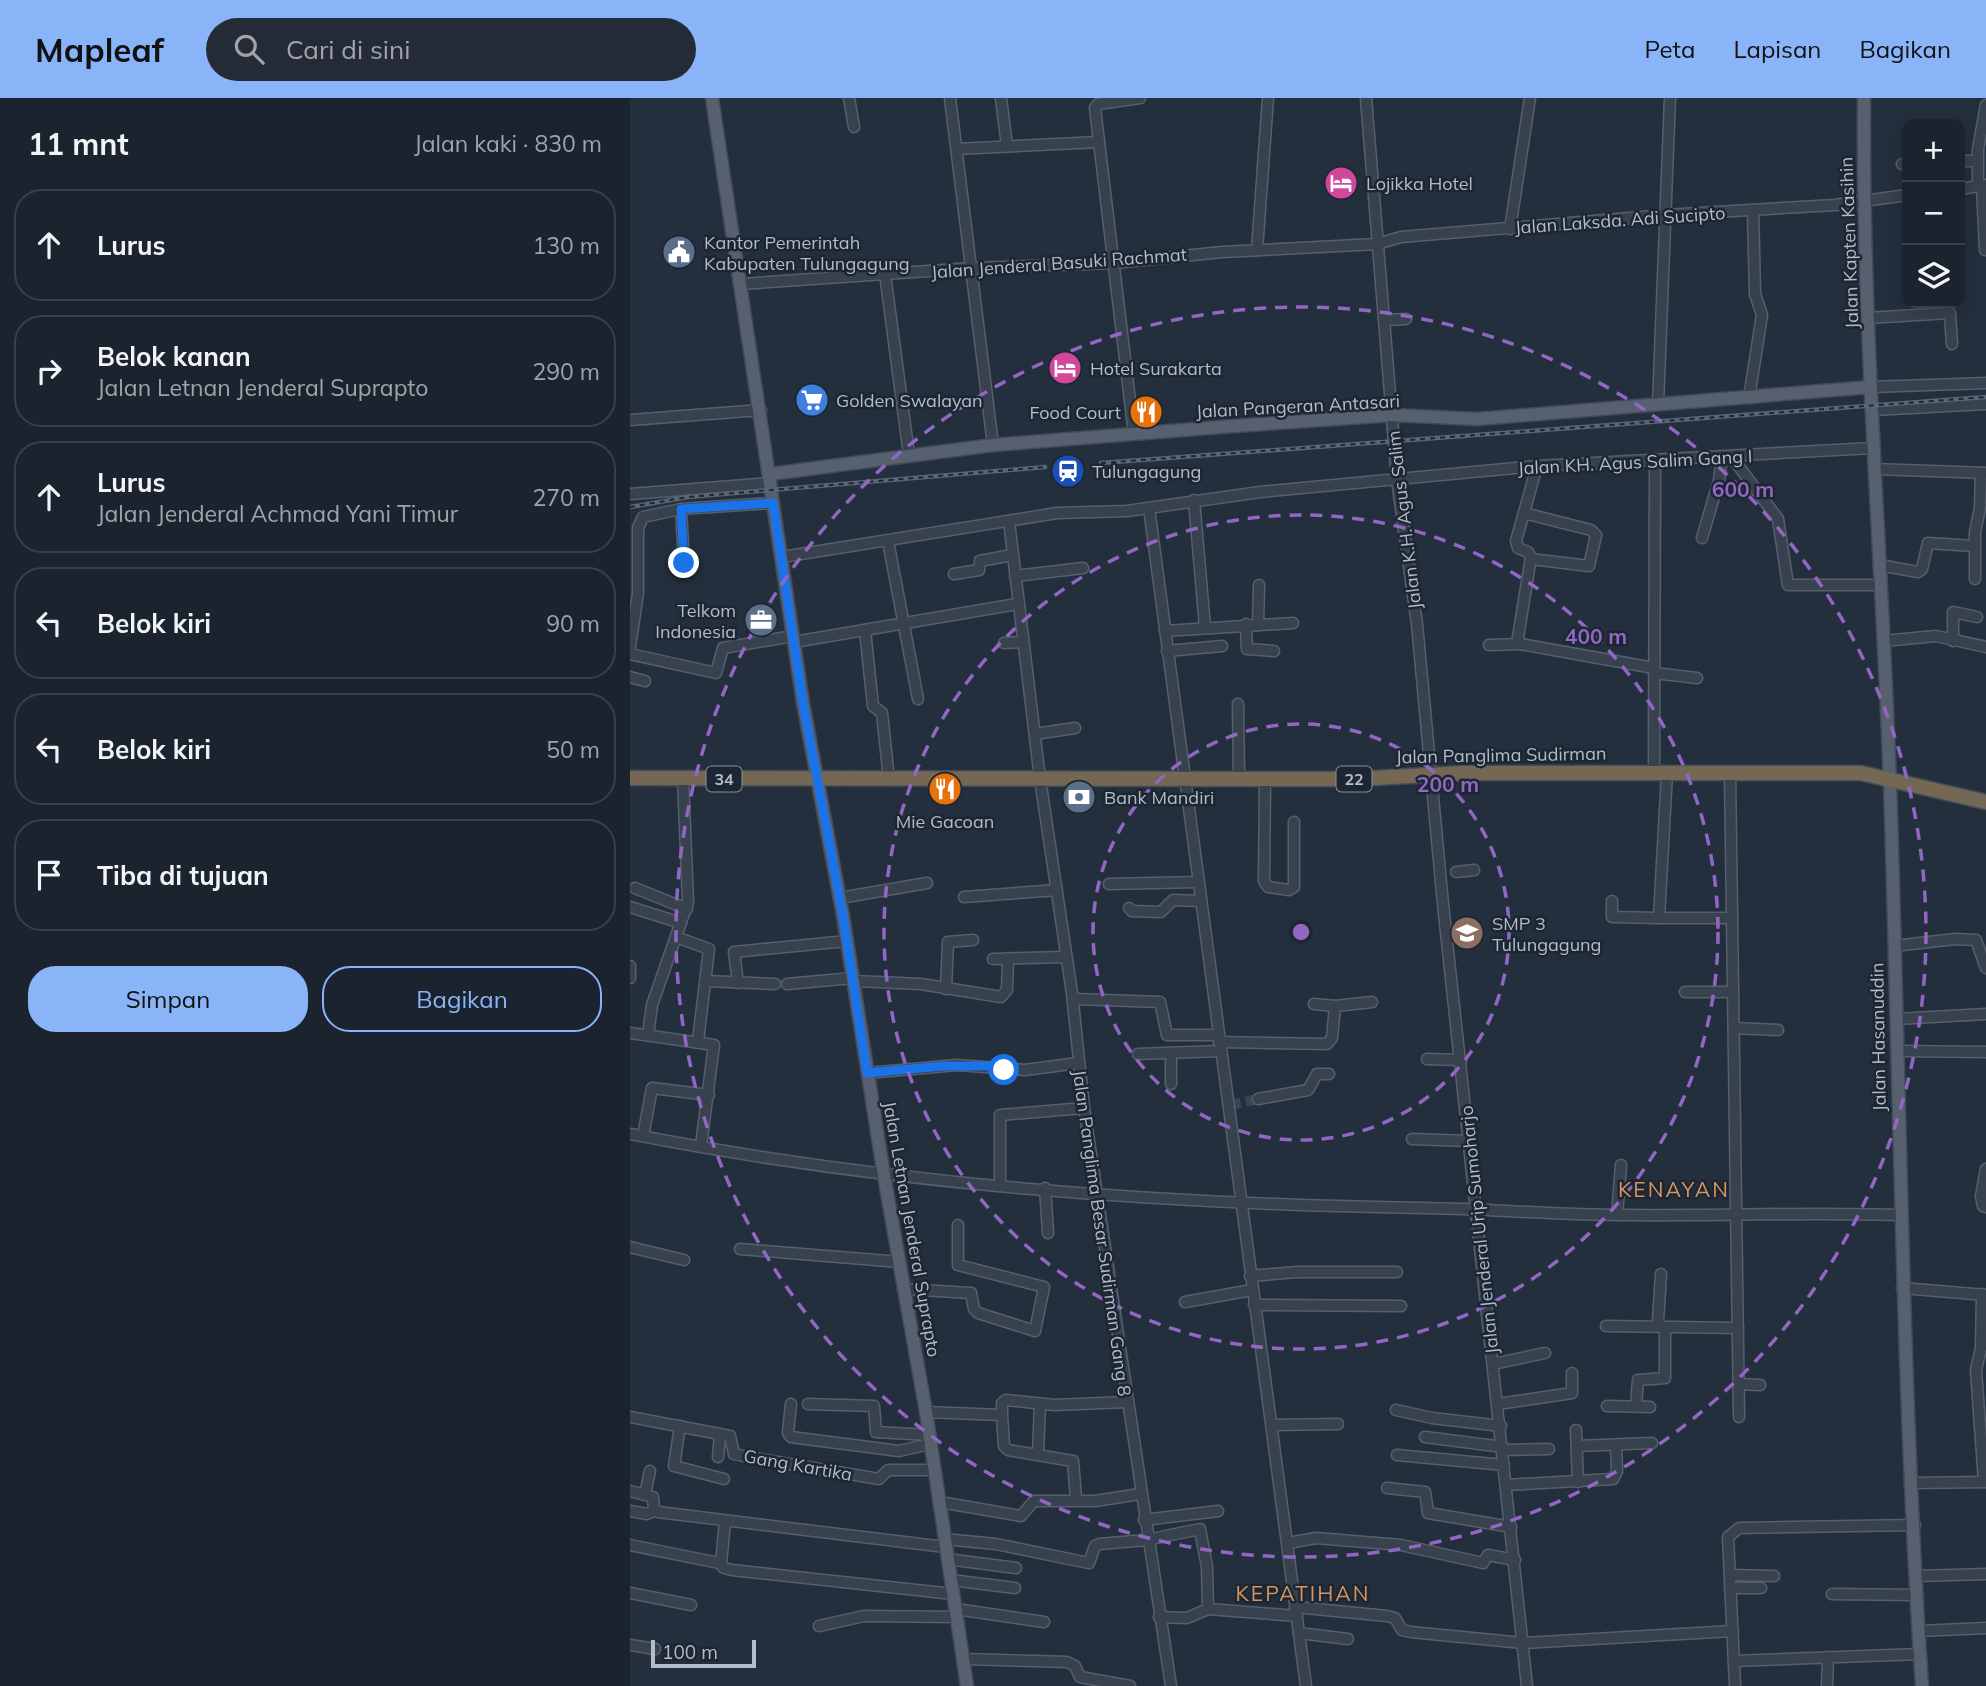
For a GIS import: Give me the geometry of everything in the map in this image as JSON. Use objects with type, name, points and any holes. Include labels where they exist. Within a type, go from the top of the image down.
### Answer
[{"type":"highway","name":"Jalan Panglima Sudirman","points":[[817,779],[1356,779],[1432,774],[1730,772],[1861,773],[1890,780]]},
{"type":"highway","name":"34","points":[[630,778],[817,779]]},
{"type":"highway","name":"22","points":[[1890,780],[1986,803]]},
{"type":"main road","name":"Jalan Letnan Jenderal Suprapto","points":[[712,98],[761,410],[793,639],[840,898],[884,1176],[926,1412],[967,1686]]},
{"type":"main road","name":"Jalan Kapten Kasihin","points":[[1864,98],[1864,201],[1871,387]]},
{"type":"main road","name":"Jalan Pangeran Antasari","points":[[770,478],[909,455],[993,445],[1393,415],[1477,419],[1871,387]]},
{"type":"main road","name":"Jalan Hasanuddin","points":[[1871,387],[1890,780],[1899,1215],[1922,1686]]},
{"type":"street","points":[[849,98],[854,127]]},
{"type":"street","points":[[950,98],[993,445]]},
{"type":"street","points":[[1001,98],[1007,146]]},
{"type":"street","points":[[1134,434],[1099,142],[1097,105],[1140,98]]},
{"type":"street","points":[[1257,250],[1268,98]]},
{"type":"street","name":"Jalan K.H. Agus Salim","points":[[1366,98],[1397,480],[1432,774]]},
{"type":"street","points":[[1510,229],[1530,98]]},
{"type":"street","points":[[1658,404],[1670,98]]},
{"type":"street","points":[[1985,250],[1978,161],[1986,104]]},
{"type":"street","points":[[957,149],[1099,142]]},
{"type":"street","points":[[1965,162],[1978,161]]},
{"type":"street","name":"Jalan Laksda. Adi Sucipto","points":[[1377,244],[1401,237],[1864,201],[1902,196]]},
{"type":"street","points":[[1749,398],[1762,315],[1755,294],[1753,210]]},
{"type":"street","name":"Jalan Jenderal Basuki Rachmat","points":[[742,284],[972,268],[1115,263],[1257,250],[1377,244]]},
{"type":"street","points":[[885,274],[909,455]]},
{"type":"street","points":[[1868,318],[1950,313],[1952,344]]},
{"type":"street","points":[[1385,320],[1406,319]]},
{"type":"street","points":[[1871,387],[1986,383]]},
{"type":"street","points":[[1873,410],[1986,404]]},
{"type":"street","points":[[630,420],[761,410]]},
{"type":"street","name":"Jalan KH. Agus Salim Gang I","points":[[782,557],[1066,512],[1149,508],[1194,500],[1537,466],[1873,448]]},
{"type":"street","points":[[1702,538],[1727,457]]},
{"type":"street","points":[[1727,457],[1778,519],[1788,584],[1880,584]]},
{"type":"street","points":[[1655,459],[1654,671],[1661,773],[1659,918]]},
{"type":"street","points":[[1520,645],[1518,637],[1531,559],[1530,554],[1517,545],[1537,466]]},
{"type":"street","points":[[1874,469],[1983,473],[1980,508],[1975,522],[1978,549],[1975,579]]},
{"type":"street","points":[[630,494],[770,478]]},
{"type":"street","points":[[1194,500],[1205,627]]},
{"type":"street","points":[[630,519],[681,509],[773,503]]},
{"type":"street","points":[[1149,508],[1306,1686]]},
{"type":"street","points":[[681,509],[684,563]]},
{"type":"street","points":[[1524,513],[1591,530],[1596,535],[1589,566],[1531,559]]},
{"type":"street","points":[[630,647],[638,593],[638,528],[643,516]]},
{"type":"street","name":"Jalan Panglima Besar Sudirman Gang 8","points":[[1009,521],[1017,604],[1073,999],[1084,1108],[1171,1686]]},
{"type":"street","points":[[888,541],[918,699]]},
{"type":"street","points":[[1879,565],[1918,572],[1922,569],[1928,543],[1978,549]]},
{"type":"street","points":[[954,575],[979,570],[980,561],[1013,555]]},
{"type":"street","points":[[1015,576],[1083,568]]},
{"type":"street","points":[[1258,625],[1259,586]]},
{"type":"street","points":[[630,654],[716,673],[723,648],[865,630],[904,621],[1017,604]]},
{"type":"street","points":[[1952,641],[1952,612],[1977,617]]},
{"type":"street","points":[[1165,631],[1293,623]]},
{"type":"street","points":[[1246,624],[1247,649],[1274,651]]},
{"type":"street","points":[[865,630],[873,706],[882,712],[890,779]]},
{"type":"street","points":[[1883,641],[1936,636],[1986,648]]},
{"type":"street","points":[[1004,643],[1023,642]]},
{"type":"street","points":[[1489,645],[1520,645],[1697,678]]},
{"type":"street","points":[[1167,651],[1222,646]]},
{"type":"street","points":[[630,677],[645,681]]},
{"type":"street","points":[[1238,704],[1239,779]]},
{"type":"street","points":[[1035,734],[1075,728]]},
{"type":"street","points":[[1730,772],[1739,1417]]},
{"type":"street","name":"Jalan Jenderal Urip Sumoharjo","points":[[1432,774],[1527,1686]]},
{"type":"street","points":[[648,1035],[652,1005],[687,908],[683,778]]},
{"type":"street","points":[[1265,778],[1264,881],[1268,887],[1289,890],[1294,887],[1294,822]]},
{"type":"street","points":[[1457,872],[1474,870]]},
{"type":"street","points":[[1109,884],[1198,882]]},
{"type":"street","points":[[840,898],[927,883]]},
{"type":"street","points":[[635,888],[687,908]]},
{"type":"street","points":[[964,897],[1057,890]]},
{"type":"street","points":[[1129,908],[1132,912],[1161,912],[1173,900],[1200,901]]},
{"type":"street","points":[[1612,901],[1612,917],[1732,919]]},
{"type":"street","points":[[630,907],[681,923]]},
{"type":"street","points":[[676,937],[709,948],[698,1041]]},
{"type":"street","points":[[1894,946],[1955,939],[1976,940],[1983,966],[1986,968]]},
{"type":"street","points":[[946,989],[948,942],[973,940]]},
{"type":"street","points":[[738,983],[734,951],[847,942]]},
{"type":"street","points":[[993,959],[1065,957]]},
{"type":"street","points":[[787,984],[853,979],[1004,997],[1008,958]]},
{"type":"street","points":[[630,966],[630,978]]},
{"type":"street","points":[[706,981],[775,984]]},
{"type":"street","points":[[1685,992],[1733,992]]},
{"type":"street","points":[[1073,999],[1160,1002],[1167,1035],[1219,1043],[1327,1044],[1332,1038],[1335,1006]]},
{"type":"street","points":[[1314,1004],[1335,1006],[1372,1002]]},
{"type":"street","points":[[1896,1019],[1986,1014]]},
{"type":"street","points":[[1734,1028],[1778,1030]]},
{"type":"street","points":[[630,1033],[714,1045],[701,1145]]},
{"type":"street","points":[[1138,1054],[1171,1053],[1219,1043]]},
{"type":"street","points":[[1896,1051],[1986,1052]]},
{"type":"street","points":[[1171,1053],[1171,1084]]},
{"type":"street","points":[[1427,1059],[1461,1060]]},
{"type":"street","points":[[867,1073],[957,1065],[1025,1070],[1078,1063]]},
{"type":"street","points":[[1258,1099],[1308,1090],[1317,1074],[1329,1074]]},
{"type":"street","points":[[643,1136],[652,1088],[709,1095]]},
{"type":"street","points":[[1000,1186],[1000,1115],[1084,1108]]},
{"type":"street","points":[[630,1133],[884,1176],[1096,1193],[1241,1202],[1617,1215],[1899,1215]]},
{"type":"street","points":[[1412,1139],[1469,1141]]},
{"type":"street","points":[[1617,1215],[1621,1165]]},
{"type":"street","points":[[1986,1170],[1981,1196],[1986,1208]]},
{"type":"street","points":[[1045,1188],[1048,1233]]},
{"type":"street","points":[[958,1225],[957,1263],[973,1271],[1042,1286],[1035,1331],[978,1313],[974,1309],[971,1293],[973,1271]]},
{"type":"street","points":[[630,1247],[684,1260]]},
{"type":"street","points":[[740,1249],[900,1262]]},
{"type":"street","points":[[1250,1276],[1297,1272],[1397,1272]]},
{"type":"street","points":[[1636,1406],[1638,1380],[1665,1378],[1663,1327],[1658,1321],[1661,1274]]},
{"type":"street","points":[[1902,1288],[1984,1295],[1981,1348],[1976,1370],[1985,1482],[1912,1483]]},
{"type":"street","points":[[903,1289],[971,1293]]},
{"type":"street","points":[[1185,1302],[1252,1290]]},
{"type":"street","points":[[1254,1305],[1401,1306]]},
{"type":"street","points":[[1606,1326],[1738,1328]]},
{"type":"street","points":[[1493,1364],[1545,1353]]},
{"type":"street","points":[[1498,1404],[1572,1393],[1572,1373]]},
{"type":"street","points":[[1738,1384],[1760,1385]]},
{"type":"street","points":[[1076,1499],[1073,1461],[1005,1448],[1002,1415],[1004,1401],[1040,1404],[1127,1402]]},
{"type":"street","points":[[791,1404],[789,1436],[899,1451],[930,1440]]},
{"type":"street","points":[[808,1404],[874,1406],[876,1432],[930,1440]]},
{"type":"street","points":[[1038,1455],[1040,1404]]},
{"type":"street","points":[[1607,1406],[1650,1407]]},
{"type":"street","points":[[1396,1410],[1432,1418],[1501,1426]]},
{"type":"street","points":[[926,1412],[1002,1415]]},
{"type":"street","points":[[630,1417],[720,1435],[718,1457]]},
{"type":"street","points":[[1272,1425],[1338,1424]]},
{"type":"street","points":[[680,1426],[674,1466],[723,1479]]},
{"type":"street","points":[[1576,1430],[1578,1482]]},
{"type":"street","name":"Gang Kartika","points":[[720,1435],[730,1436],[734,1454],[880,1479],[888,1470],[934,1470]]},
{"type":"street","points":[[1425,1437],[1503,1448],[1549,1449]]},
{"type":"street","points":[[1577,1446],[1652,1443]]},
{"type":"street","points":[[1506,1485],[1613,1479],[1617,1471],[1616,1445]]},
{"type":"street","points":[[1397,1455],[1504,1465]]},
{"type":"street","points":[[645,1494],[650,1471]]},
{"type":"street","points":[[1387,1488],[1425,1492],[1428,1513],[1511,1527]]},
{"type":"street","points":[[630,1491],[655,1499],[655,1510]]},
{"type":"street","points":[[940,1502],[1021,1516],[1034,1502],[1076,1499],[1095,1501],[1140,1494]]},
{"type":"street","points":[[630,1511],[647,1514],[655,1510],[945,1548],[1016,1568]]},
{"type":"street","points":[[1144,1520],[1218,1511]]},
{"type":"street","points":[[722,1564],[724,1521]]},
{"type":"street","points":[[1735,1686],[1728,1537],[1734,1529],[1914,1525]]},
{"type":"street","points":[[945,1548],[996,1544],[1087,1563],[1097,1545],[1147,1540],[1200,1530],[1204,1547],[1208,1609]]},
{"type":"street","points":[[1288,1543],[1316,1538],[1401,1545],[1483,1563],[1488,1555],[1515,1560]]},
{"type":"street","points":[[1204,1547],[1217,1544]]},
{"type":"street","points":[[630,1545],[722,1564],[724,1568],[732,1570],[953,1594]]},
{"type":"street","points":[[1917,1576],[1986,1574]]},
{"type":"street","points":[[1730,1575],[1774,1576]]},
{"type":"street","points":[[951,1580],[1015,1588]]},
{"type":"street","points":[[1730,1588],[1761,1588]]},
{"type":"street","points":[[630,1594],[691,1605]]},
{"type":"street","points":[[1832,1594],[1918,1595]]},
{"type":"street","points":[[1159,1617],[1187,1618],[1208,1609],[1392,1617],[1402,1630],[1411,1632],[1523,1643],[1732,1631]]},
{"type":"street","points":[[819,1626],[864,1616],[956,1613],[1044,1622]]},
{"type":"street","points":[[1919,1631],[1986,1628]]},
{"type":"street","points":[[1299,1633],[1348,1639]]},
{"type":"street","points":[[630,1645],[655,1649]]},
{"type":"street","points":[[1734,1661],[1920,1654]]},
{"type":"street","points":[[1828,1657],[1828,1686]]},
{"type":"street","points":[[963,1658],[1067,1662],[1075,1666],[1080,1677],[1130,1686]]},
{"type":"tunnel","points":[[1231,1105],[1258,1099]]},
{"type":"railway","points":[[1101,463],[1986,397]]},
{"type":"railway","points":[[630,507],[688,497],[1045,467]]},
{"type":"place","name":"Lojikka Hotel","points":[[1341,183]]},
{"type":"place","name":"Kantor Pemerintah Kabupaten Tulungagung","points":[[679,252]]},
{"type":"place","name":"Hotel Surakarta","points":[[1065,368]]},
{"type":"place","name":"Golden Swalayan","points":[[812,400]]},
{"type":"place","name":"Food Court","points":[[1146,412]]},
{"type":"place","name":"Tulungagung","points":[[1068,471]]},
{"type":"place","name":"Telkom Indonesia","points":[[761,620]]},
{"type":"place","name":"Mie Gacoan","points":[[945,789]]},
{"type":"place","name":"Bank Mandiri","points":[[1079,797]]},
{"type":"place","name":"SMP 3 Tulungagung","points":[[1467,933]]},
{"type":"district","name":"KENAYAN","points":[[1674,1189]]},
{"type":"district","name":"KEPATIHAN","points":[[1303,1593]]},
{"type":"route","points":[[684,563],[681,509],[773,503],[803,703],[843,916],[867,1073],[957,1065],[999,1066],[1004,1070]]}]
